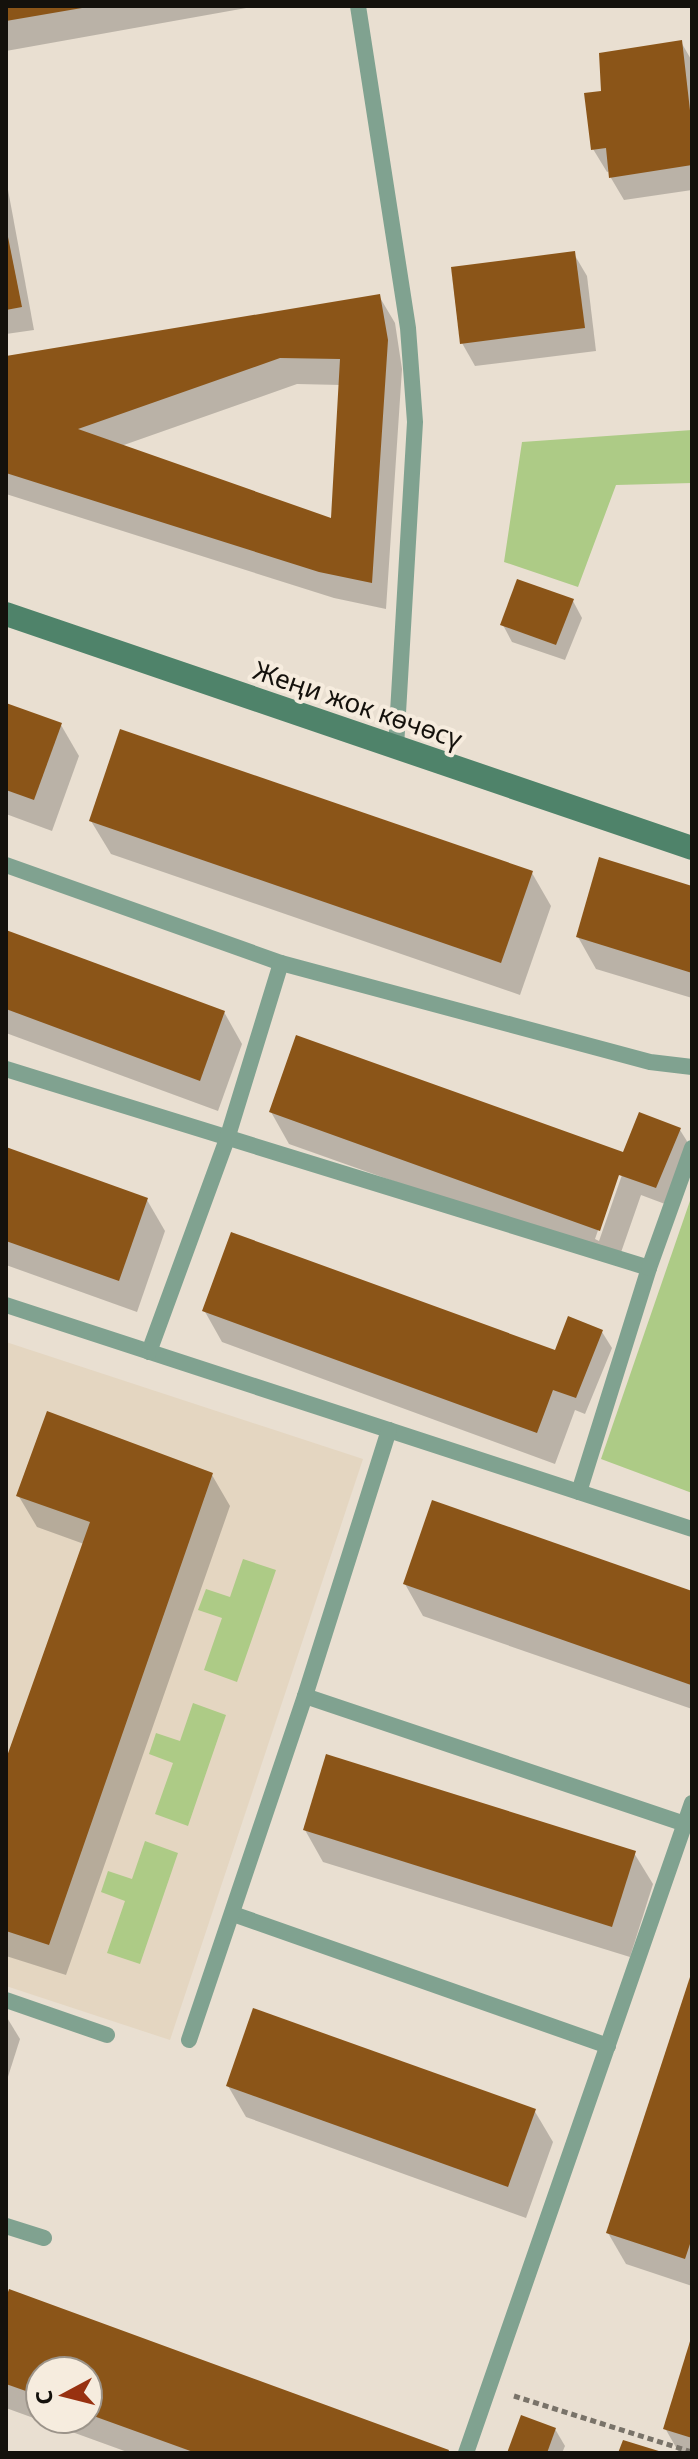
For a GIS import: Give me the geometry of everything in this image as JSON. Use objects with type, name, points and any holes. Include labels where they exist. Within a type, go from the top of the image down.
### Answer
[{"type":"main road","name":"Жеңи жок көчөсү","points":[[6,614],[692,848]]},
{"type":"lane","points":[[358,6],[408,328],[415,422],[396,747]]},
{"type":"lane","points":[[6,865],[281,963],[650,1062],[692,1067]]},
{"type":"lane","points":[[149,1352],[227,1139],[281,963]]},
{"type":"lane","points":[[6,1069],[649,1268]]},
{"type":"lane","points":[[579,1492],[649,1268],[692,1148]]},
{"type":"lane","points":[[6,1305],[692,1529]]},
{"type":"lane","points":[[189,2040],[305,1696],[389,1430]]},
{"type":"lane","points":[[305,1696],[685,1824]]},
{"type":"lane","points":[[466,2453],[692,1803]]},
{"type":"lane","points":[[233,1914],[608,2046]]},
{"type":"lane","points":[[6,2000],[107,2035]]},
{"type":"lane","points":[[6,2226],[44,2238]]},
{"type":"path","points":[[488,2388],[692,2452]]},
{"type":"shaded area","points":[[6,1342],[363,1459],[170,2040],[6,1986]]},
{"type":"green space","points":[[692,430],[692,483],[616,485],[578,587],[504,562],[522,442]]},
{"type":"green space","points":[[692,1195],[692,1493],[601,1459]]},
{"type":"green space","points":[[243,1559],[276,1570],[237,1682],[204,1670],[222,1618],[198,1610],[206,1589],[230,1597]]},
{"type":"green space","points":[[193,1703],[226,1715],[188,1826],[155,1814],[173,1763],[149,1754],[156,1733],[180,1741]]},
{"type":"green space","points":[[145,1841],[178,1853],[140,1964],[107,1953],[125,1901],[101,1892],[108,1871],[132,1879]]},
{"type":"building","points":[[6,6],[82,6],[82,8],[6,21]]},
{"type":"building","points":[[682,40],[692,128],[692,165],[609,178],[606,148],[591,150],[584,93],[601,91],[599,53]]},
{"type":"building","points":[[6,227],[22,307],[6,310]]},
{"type":"building","points":[[575,251],[585,328],[460,344],[451,267]]},
{"type":"building","points":[[380,294],[388,340],[372,583],[319,572],[6,473],[6,356]],"holes":[[[280,358],[340,359],[331,518],[78,429]]]},
{"type":"building","points":[[517,579],[574,599],[556,645],[500,625]]},
{"type":"building","points":[[6,703],[62,723],[34,800],[6,790]]},
{"type":"building","points":[[120,729],[533,871],[501,963],[89,821]]},
{"type":"building","points":[[599,857],[692,886],[692,973],[576,937]]},
{"type":"building","points":[[6,930],[225,1011],[200,1081],[6,1009]]},
{"type":"building","points":[[296,1035],[623,1152],[639,1112],[681,1128],[656,1188],[619,1175],[600,1231],[269,1112]]},
{"type":"building","points":[[6,1147],[148,1198],[119,1281],[6,1241]]},
{"type":"building","points":[[231,1232],[555,1350],[568,1316],[603,1330],[576,1398],[553,1390],[537,1433],[202,1311]]},
{"type":"building","points":[[47,1411],[213,1473],[49,1945],[6,1931],[6,1759],[90,1522],[16,1496]]},
{"type":"building","points":[[432,1500],[692,1591],[691,1685],[403,1584]]},
{"type":"building","points":[[326,1754],[636,1851],[612,1927],[303,1830]]},
{"type":"building","points":[[691,1974],[692,2238],[685,2259],[606,2233]]},
{"type":"building","points":[[253,2008],[536,2109],[508,2187],[226,2086]]},
{"type":"building","points":[[9,2289],[449,2450],[448,2453],[196,2453],[104,2420],[104,2355],[24,2355],[24,2390],[6,2384],[6,2298]]},
{"type":"building","points":[[692,2338],[692,2438],[663,2429]]},
{"type":"building","points":[[521,2415],[556,2428],[547,2453],[507,2453]]},
{"type":"building","points":[[623,2440],[662,2452],[662,2453],[618,2453]]}]
